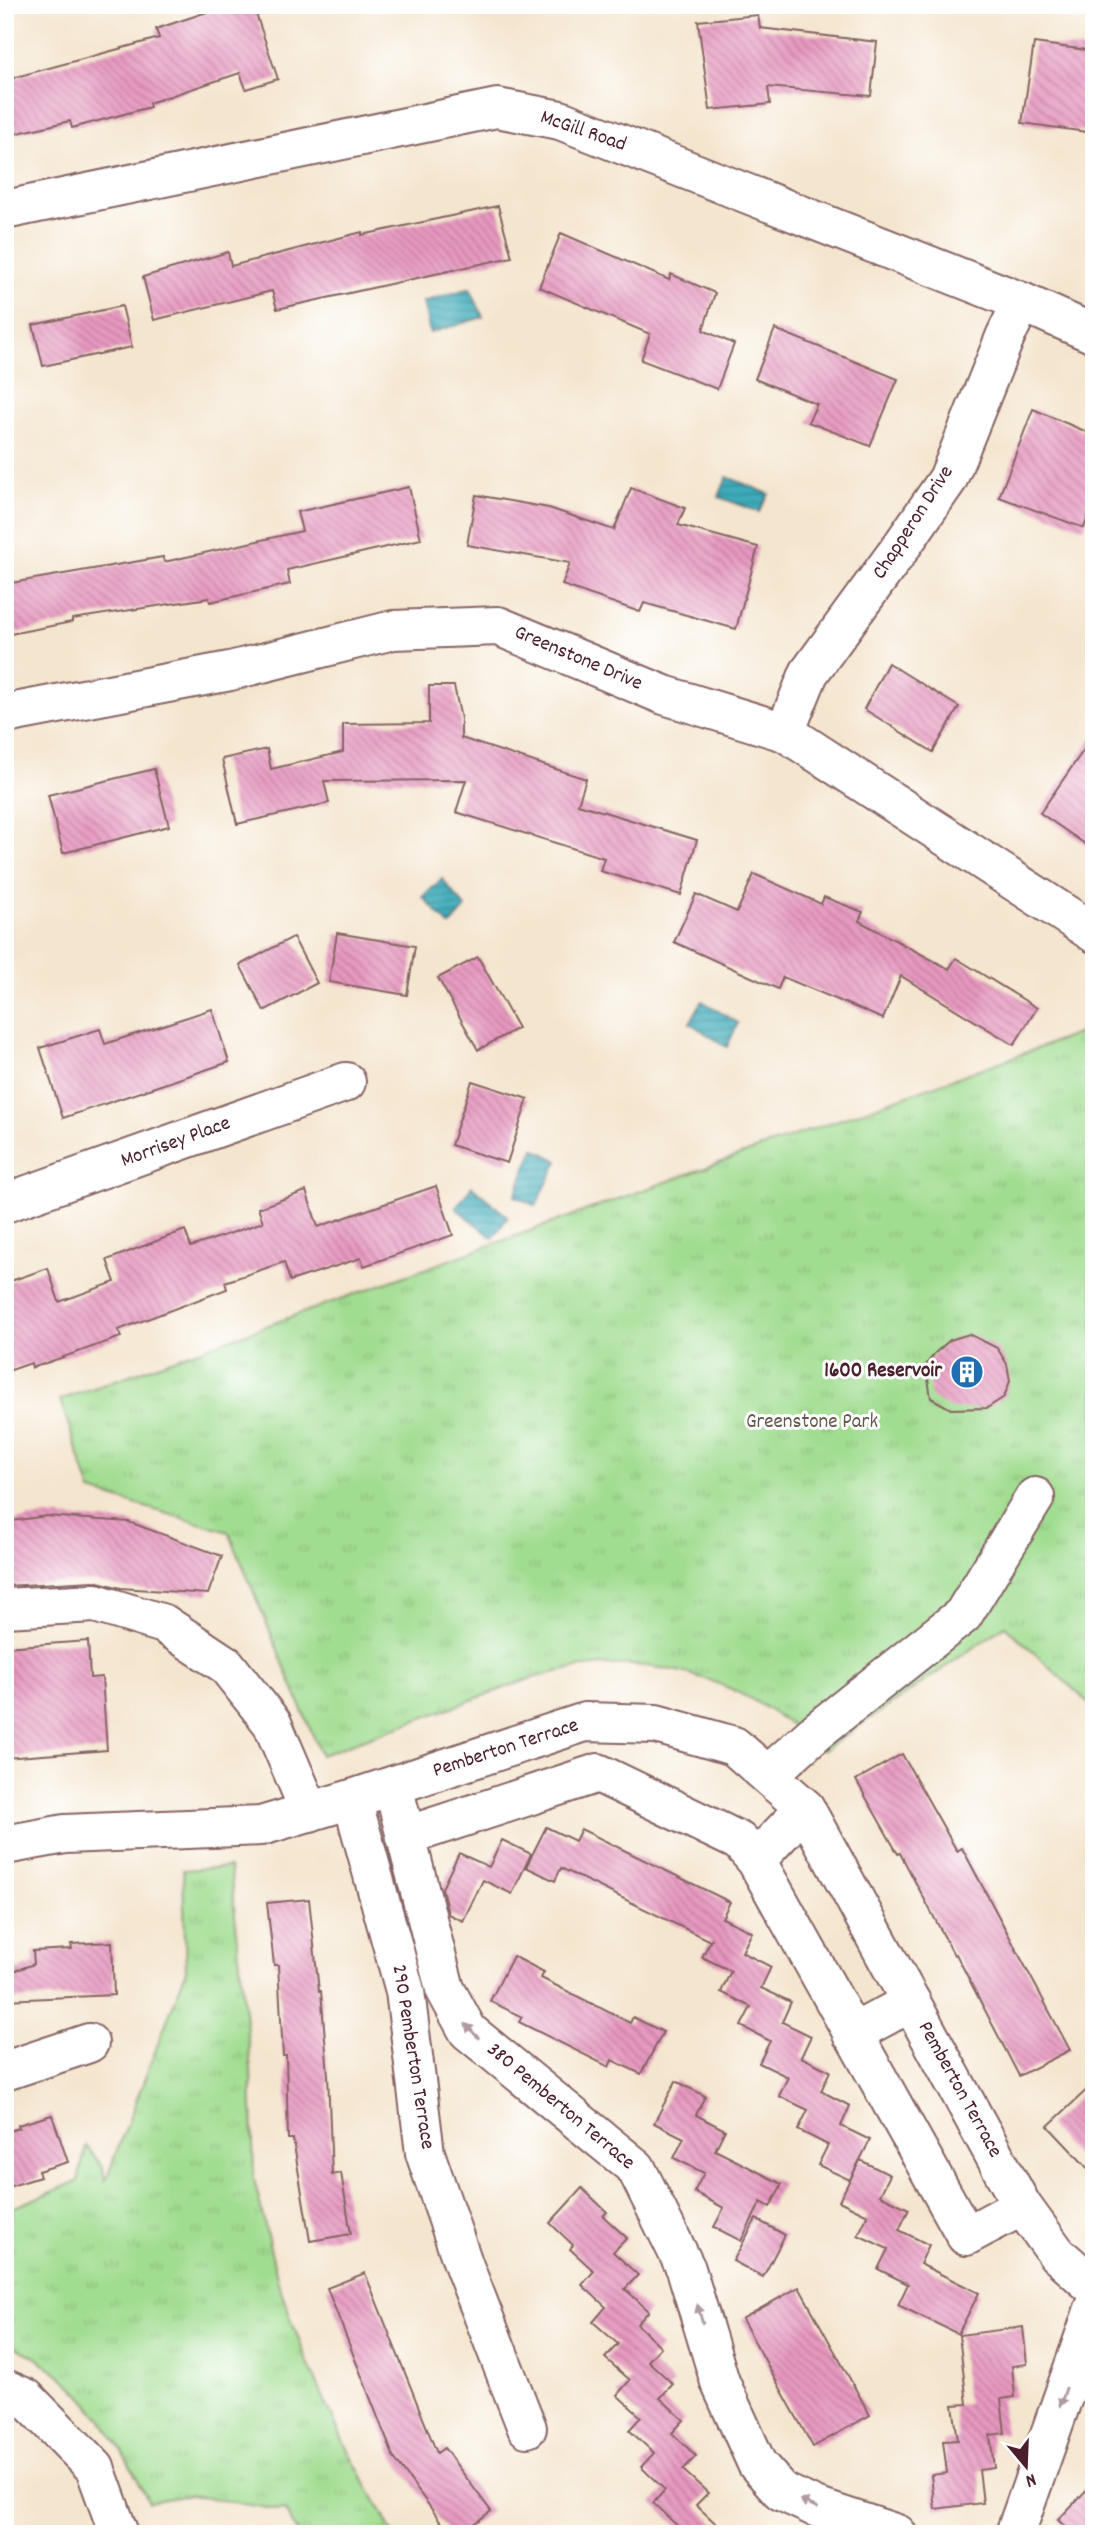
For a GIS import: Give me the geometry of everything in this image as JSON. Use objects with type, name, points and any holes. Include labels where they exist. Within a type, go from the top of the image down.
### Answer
[{"type":"street","name":"McGill Road","points":[[5,210],[498,108],[560,120],[1022,302],[1094,334]]},
{"type":"street","name":"Chapperon Drive","points":[[785,732],[809,673],[948,479],[1005,337],[1022,302]]},
{"type":"street","name":"Greenstone Drive","points":[[5,714],[230,671],[393,630],[498,626],[664,695],[785,732],[1094,933]]},
{"type":"street","name":"Morrisey Place","points":[[5,1203],[346,1082]]},
{"type":"street","points":[[768,1775],[817,1731],[963,1615],[1035,1497]]},
{"type":"street","points":[[5,1608],[95,1603],[164,1623],[226,1665],[272,1723],[310,1812]]},
{"type":"street","name":"Pemberton Terrace","points":[[5,1846],[65,1834],[261,1826],[393,1786],[585,1722],[656,1724],[734,1746],[805,1808],[1022,2206],[1056,2254],[1094,2287]]},
{"type":"street","points":[[406,1836],[598,1773],[739,1841],[756,1860],[966,2236],[1022,2206]]},
{"type":"street","name":"380 Pemberton Terrace","points":[[393,1786],[445,1989],[468,2031],[636,2168],[687,2269],[720,2382],[757,2464],[781,2491],[815,2507],[897,2534]]},
{"type":"street","name":"290 Pemberton Terrace","points":[[352,1799],[405,1991],[425,2152],[464,2266],[527,2428]]},
{"type":"street","points":[[756,1860],[805,1808]]},
{"type":"street","points":[[852,2034],[911,2002]]},
{"type":"street","points":[[5,2071],[89,2043]]},
{"type":"street","points":[[1015,2534],[1094,2309]]},
{"type":"street","points":[[5,2389],[26,2398],[95,2468],[119,2534]]},
{"type":"green space","name":"Greenstone Park","points":[[1094,1028],[1094,1708],[1005,1626],[823,1751],[770,1710],[742,1694],[683,1672],[651,1666],[618,1665],[577,1668],[532,1678],[321,1755],[229,1532],[91,1491],[60,1400]]},
{"type":"green space","points":[[230,1867],[251,2070],[254,2179],[278,2282],[306,2359],[347,2449],[394,2534],[299,2534],[285,2511],[190,2495],[149,2502],[109,2430],[74,2388],[54,2370],[31,2355],[5,2343],[5,2211],[78,2181],[86,2146],[103,2167],[105,2182],[186,1971],[183,1870]]},
{"type":"water","points":[[470,288],[483,317],[430,333],[423,302]]},
{"type":"water","points":[[727,477],[769,494],[759,512],[719,497]]},
{"type":"water","points":[[442,879],[466,908],[450,926],[423,897]]},
{"type":"water","points":[[702,1001],[738,1023],[727,1047],[690,1023]]},
{"type":"water","points":[[534,1148],[558,1161],[536,1206],[515,1196]]},
{"type":"water","points":[[472,1186],[508,1217],[493,1238],[456,1208]]},
{"type":"building","points":[[228,5],[253,5],[278,79],[246,89],[240,73],[149,103],[150,107],[72,128],[70,121],[5,136],[5,80],[159,38],[156,29]]},
{"type":"building","points":[[758,15],[760,28],[877,42],[871,96],[768,87],[770,104],[710,110],[698,21]]},
{"type":"building","points":[[1034,43],[1094,51],[1094,133],[1022,123]]},
{"type":"building","points":[[498,206],[512,257],[277,309],[272,291],[154,320],[143,277],[228,252],[231,266],[362,232],[362,235]]},
{"type":"building","points":[[561,233],[669,280],[671,274],[715,293],[703,330],[734,344],[717,389],[641,360],[650,334],[539,287]]},
{"type":"building","points":[[122,306],[132,347],[43,366],[33,325]]},
{"type":"building","points":[[775,329],[898,379],[870,446],[808,422],[817,404],[755,379]]},
{"type":"building","points":[[1033,409],[1094,435],[1094,500],[1084,528],[999,497]]},
{"type":"building","points":[[409,487],[421,539],[287,570],[290,584],[210,602],[209,598],[72,619],[72,622],[5,635],[5,584],[163,557],[164,562],[302,531],[297,512]]},
{"type":"building","points":[[631,488],[685,508],[678,525],[758,547],[736,629],[644,603],[640,612],[562,585],[570,563],[467,545],[476,495],[549,508],[614,530]]},
{"type":"building","points":[[888,663],[959,707],[933,752],[864,709]]},
{"type":"building","points":[[429,686],[454,686],[461,719],[461,738],[586,779],[578,804],[697,840],[681,895],[600,871],[604,858],[456,812],[466,780],[324,781],[329,803],[237,824],[222,759],[267,749],[271,769],[343,752],[343,724],[429,723]]},
{"type":"building","points":[[1094,735],[1094,850],[1040,813]]},
{"type":"building","points":[[154,769],[169,826],[63,853],[48,795]]},
{"type":"building","points":[[754,874],[821,904],[824,897],[863,912],[859,921],[949,969],[956,958],[1037,1008],[1014,1045],[901,976],[883,1019],[783,977],[778,989],[674,942],[696,894],[737,912]]},
{"type":"building","points":[[337,933],[415,946],[407,995],[329,982]]},
{"type":"building","points":[[293,937],[317,983],[264,1011],[240,965]]},
{"type":"building","points":[[478,957],[518,1028],[478,1050],[438,978]]},
{"type":"building","points":[[212,1009],[229,1062],[63,1118],[40,1048],[100,1029],[105,1044]]},
{"type":"building","points":[[472,1081],[528,1099],[507,1163],[451,1145]]},
{"type":"building","points":[[436,1186],[453,1235],[364,1266],[361,1258],[290,1281],[284,1262],[225,1282],[227,1289],[118,1330],[121,1337],[32,1368],[31,1363],[5,1372],[5,1283],[48,1268],[59,1302],[115,1282],[107,1260],[185,1230],[191,1247],[263,1222],[258,1208],[306,1191],[318,1227]]},
{"type":"building","name":"1600 Reservoir","points":[[969,1334],[997,1348],[1007,1364],[1010,1381],[1004,1397],[987,1408],[951,1409],[931,1398],[926,1365],[950,1340]]},
{"type":"building","points":[[46,1516],[129,1522],[222,1556],[208,1594],[121,1588],[94,1581],[5,1586],[5,1522]]},
{"type":"building","points":[[88,1641],[90,1678],[102,1677],[107,1750],[5,1758],[5,1647]]},
{"type":"building","points":[[902,1754],[957,1851],[962,1848],[1070,2050],[1019,2076],[956,1954],[954,1955],[900,1853],[898,1854],[856,1780]]},
{"type":"building","points":[[546,1827],[575,1841],[581,1829],[730,1902],[722,1918],[752,1932],[742,1952],[771,1967],[761,1988],[791,2002],[782,2022],[811,2036],[801,2057],[830,2071],[821,2091],[850,2106],[841,2126],[870,2140],[850,2180],[818,2165],[828,2145],[798,2130],[808,2110],[779,2096],[788,2077],[759,2063],[770,2041],[741,2026],[751,2007],[721,1992],[731,1971],[702,1957],[712,1938],[710,1941],[561,1868],[555,1881],[526,1867]]},
{"type":"building","points":[[502,1840],[531,1854],[512,1894],[483,1880],[463,1921],[448,1914],[442,1888],[459,1853],[489,1867]]},
{"type":"building","points":[[309,1899],[328,2075],[332,2175],[341,2173],[351,2234],[310,2241],[293,2139],[288,2139],[286,2056],[283,2056],[278,1965],[274,1965],[267,1903]]},
{"type":"building","points":[[112,1942],[114,1995],[5,2000],[5,1974],[34,1964],[33,1951],[72,1949],[71,1944]]},
{"type":"building","points":[[513,1956],[544,1972],[541,1978],[630,2023],[633,2017],[663,2032],[641,2074],[612,2060],[609,2067],[519,2022],[522,2017],[490,2001]]},
{"type":"building","points":[[676,2081],[705,2096],[696,2115],[725,2130],[715,2150],[782,2184],[770,2207],[761,2202],[741,2241],[714,2227],[724,2208],[694,2192],[704,2173],[674,2158],[684,2138],[654,2123]]},
{"type":"building","points":[[1094,2083],[1094,2175],[1048,2126]]},
{"type":"building","points":[[52,2115],[68,2162],[38,2171],[40,2177],[5,2188],[5,2132],[19,2128],[18,2125]]},
{"type":"building","points":[[860,2160],[890,2175],[880,2195],[909,2209],[899,2230],[929,2245],[920,2264],[979,2293],[958,2334],[898,2305],[908,2284],[878,2269],[888,2249],[858,2235],[868,2215],[839,2201]]},
{"type":"building","points":[[582,2188],[607,2212],[603,2216],[627,2238],[613,2252],[638,2275],[625,2289],[649,2311],[637,2324],[661,2347],[648,2361],[673,2384],[660,2398],[684,2420],[672,2433],[696,2456],[683,2470],[708,2493],[696,2505],[727,2534],[686,2534],[653,2503],[665,2490],[641,2467],[654,2453],[629,2430],[641,2417],[617,2395],[630,2380],[605,2358],[618,2344],[593,2322],[606,2307],[582,2285],[594,2271],[570,2249],[573,2245],[550,2223]]},
{"type":"building","points":[[756,2219],[785,2235],[763,2277],[733,2261]]},
{"type":"building","points":[[365,2273],[437,2453],[444,2448],[491,2511],[460,2534],[450,2534],[394,2458],[327,2288]]},
{"type":"building","points":[[799,2287],[870,2415],[813,2447],[742,2319]]},
{"type":"building","points":[[1023,2327],[1027,2364],[1012,2366],[1015,2397],[1001,2399],[1005,2433],[990,2435],[994,2468],[979,2470],[983,2503],[935,2509],[931,2475],[947,2473],[943,2441],[958,2440],[953,2405],[967,2404],[959,2335]]},
{"type":"building","points":[[1094,2482],[1094,2534],[1073,2534],[1058,2520]]},
{"type":"place","name":"1600 Reservoir","points":[[967,1372]]}]
